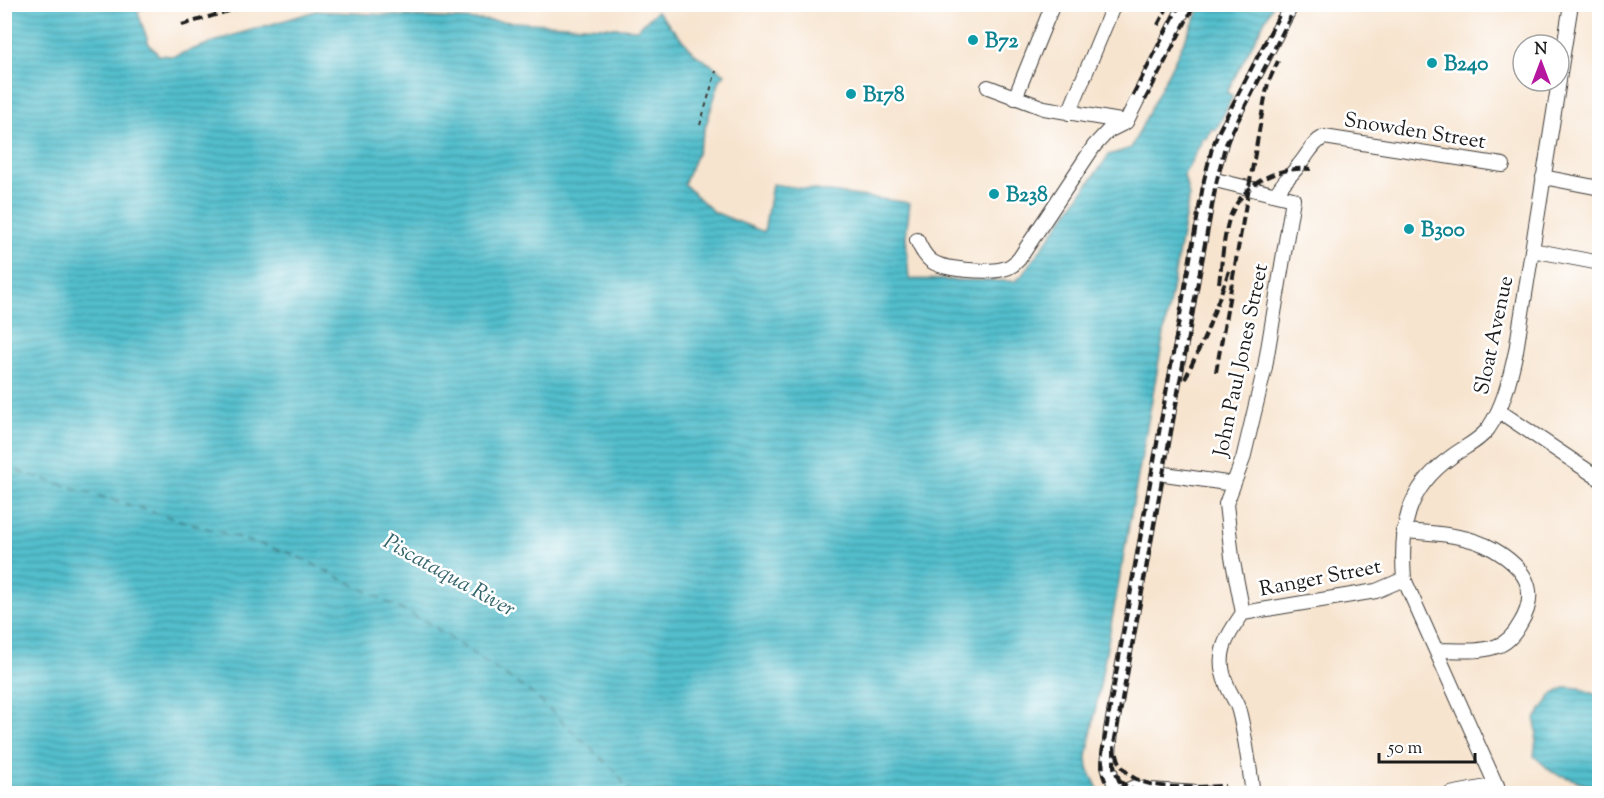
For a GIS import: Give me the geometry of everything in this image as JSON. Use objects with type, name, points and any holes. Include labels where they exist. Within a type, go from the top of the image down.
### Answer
[{"type":"street","points":[[1015,98],[1053,4]]},
{"type":"street","points":[[1069,113],[1114,4]]},
{"type":"street","points":[[917,240],[930,261],[941,266],[990,271],[1011,266],[1019,259],[1094,146],[1108,131],[1126,122],[1186,4]]},
{"type":"street","points":[[1215,794],[1135,787],[1118,794],[1108,766],[1111,730],[1211,179],[1223,135],[1292,4]]},
{"type":"street","name":"Sloat Avenue","points":[[1566,33],[1571,4]]},
{"type":"street","points":[[988,87],[1044,108],[1126,122]]},
{"type":"street","name":"Sloat Avenue","points":[[1498,789],[1404,579],[1401,551],[1408,509],[1417,493],[1451,457],[1480,438],[1499,411],[1510,379],[1557,93]]},
{"type":"street","name":"Snowden Street","points":[[1276,195],[1316,141],[1324,136],[1503,165]]},
{"type":"street","points":[[1543,177],[1599,188]]},
{"type":"street","points":[[1211,179],[1276,195]]},
{"type":"street","name":"John Paul Jones Street","points":[[1243,613],[1226,513],[1227,498],[1249,437],[1265,367],[1293,199],[1276,195]]},
{"type":"street","points":[[1532,250],[1599,263]]},
{"type":"street","points":[[1499,411],[1599,479]]},
{"type":"street","points":[[1158,473],[1233,484]]},
{"type":"street","points":[[1403,531],[1461,538],[1491,548],[1521,572],[1530,588],[1528,606],[1523,619],[1516,631],[1503,644],[1486,649],[1437,650]]},
{"type":"street","name":"Ranger Street","points":[[1243,613],[1376,591],[1404,579]]},
{"type":"street","points":[[1243,613],[1223,644],[1221,656],[1223,674],[1238,707],[1248,753],[1253,794]]},
{"type":"street","points":[[1450,794],[1498,789]]},
{"type":"path","points":[[700,125],[716,71]]},
{"type":"water","name":"Piscataqua River","points":[[5,4],[152,5],[137,10],[149,44],[159,55],[174,56],[231,36],[316,11],[637,29],[657,11],[695,54],[725,74],[720,80],[697,154],[684,184],[714,212],[764,232],[772,184],[910,203],[906,236],[909,279],[1011,281],[1015,281],[1022,275],[1109,155],[1131,148],[1202,5],[1273,5],[1227,92],[1233,96],[1216,130],[1212,128],[1206,139],[1204,137],[1184,175],[1189,196],[1087,757],[1088,768],[1100,793],[5,793]]},
{"type":"water","points":[[1566,687],[1579,688],[1599,696],[1599,789],[1552,772],[1534,756],[1536,717],[1552,695]]},
{"type":"ferry route","points":[[4,467],[295,555],[430,624],[534,695],[614,770],[632,794]]},
{"type":"railway","points":[[182,25],[252,4]]},
{"type":"railway","points":[[1158,25],[1169,4]]},
{"type":"railway","points":[[1133,95],[1180,4]]},
{"type":"railway","points":[[1145,100],[1195,4]]},
{"type":"railway","points":[[1110,794],[1103,775],[1102,753],[1204,180],[1212,148],[1220,129],[1285,4]]},
{"type":"railway","points":[[1124,794],[1114,767],[1114,744],[1215,188],[1225,146],[1297,4]]},
{"type":"railway","points":[[1216,372],[1264,103],[1268,83],[1278,61]]},
{"type":"railway","points":[[1219,283],[1228,223],[1241,198],[1250,188],[1272,175],[1284,171],[1311,169]]},
{"type":"railway","points":[[1185,379],[1206,334],[1229,271]]},
{"type":"railway","points":[[1117,754],[1123,768],[1133,777],[1146,783],[1179,787],[1225,786]]},
{"type":"railway","points":[[1119,781],[1139,794]]},
{"type":"place","name":"B72","points":[[973,40]]},
{"type":"place","name":"B240","points":[[1432,63]]},
{"type":"place","name":"B178","points":[[851,94]]},
{"type":"place","name":"B238","points":[[994,194]]},
{"type":"place","name":"B300","points":[[1409,229]]}]
